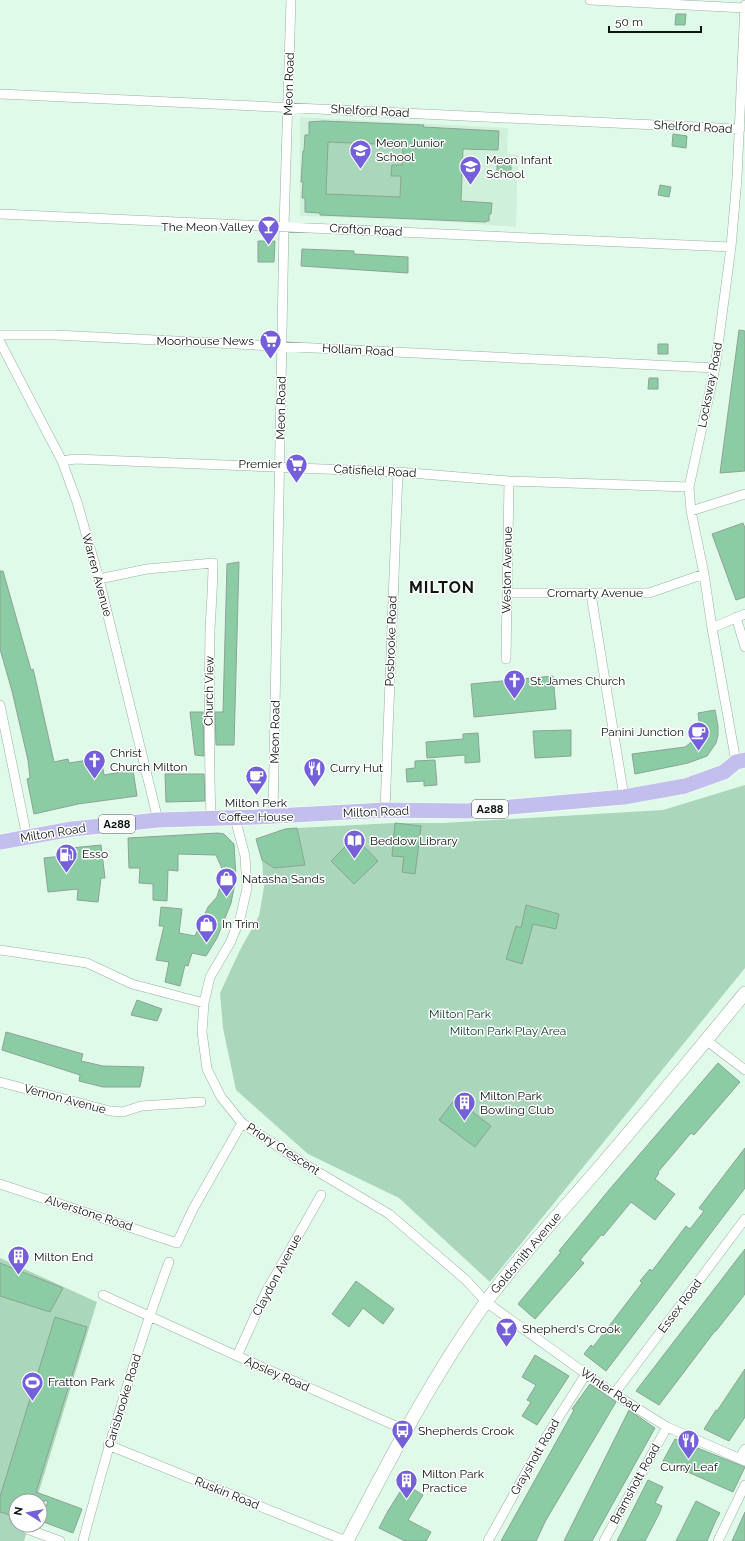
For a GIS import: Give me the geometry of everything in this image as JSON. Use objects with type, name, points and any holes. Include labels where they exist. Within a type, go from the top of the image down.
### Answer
[{"type":"main road","name":"Milton Road","points":[[0,842],[27,836],[106,825],[158,820],[235,818],[385,810],[467,811],[624,797],[685,786],[724,772],[741,761]]},
{"type":"main road","name":"Goldsmith Avenue","points":[[346,1541],[405,1430],[448,1358],[486,1302],[511,1269],[598,1169],[745,993]]},
{"type":"street","name":"Meon Road","points":[[273,816],[284,226],[291,0]]},
{"type":"street","points":[[590,0],[745,13]]},
{"type":"street","name":"Locksway Road","points":[[741,761],[712,628],[704,574],[691,511],[689,487],[715,368],[741,177],[740,129],[743,87],[745,4]]},
{"type":"street","name":"Shelford Road","points":[[0,94],[740,129]]},
{"type":"street","name":"Crofton Road","points":[[0,214],[731,247]]},
{"type":"street","name":"Hollam Road","points":[[0,335],[63,336],[282,346],[715,368]]},
{"type":"street","name":"Warren Avenue","points":[[0,342],[62,461],[77,502],[99,579],[158,820]]},
{"type":"street","name":"Catisfield Road","points":[[62,461],[75,459],[280,467],[398,472],[509,481],[689,487]]},
{"type":"street","name":"Posbrooke Road","points":[[385,810],[398,472]]},
{"type":"street","name":"Weston Avenue","points":[[506,659],[509,481]]},
{"type":"street","points":[[691,511],[745,494]]},
{"type":"street","name":"Church View","points":[[99,579],[147,569],[213,563],[213,594],[210,627],[209,740],[211,819]]},
{"type":"street","name":"Cromarty Avenue","points":[[507,593],[649,593],[704,574]]},
{"type":"street","points":[[591,594],[624,797]]},
{"type":"street","points":[[712,628],[740,616],[745,647]]},
{"type":"street","points":[[0,705],[27,836]]},
{"type":"street","name":"Priory Crescent","points":[[235,818],[245,856],[246,888],[240,919],[230,943],[210,977],[204,1003],[202,1032],[206,1069],[221,1097],[242,1123],[303,1163],[389,1214],[466,1280],[486,1302]]},
{"type":"street","points":[[0,950],[87,963],[132,984],[204,1003]]},
{"type":"street","points":[[706,1040],[745,1070]]},
{"type":"street","name":"Vernon Avenue","points":[[0,1082],[110,1111],[122,1112],[141,1106],[201,1102]]},
{"type":"street","name":"Alverstone Road","points":[[0,1184],[177,1243],[192,1209],[242,1123]]},
{"type":"street","name":"Claydon Avenue","points":[[237,1356],[266,1292],[321,1195]]},
{"type":"street","name":"Essex Road","points":[[614,1394],[745,1219]]},
{"type":"street","name":"Carisbrooke Road","points":[[83,1541],[108,1445],[149,1316],[169,1262]]},
{"type":"street","name":"Apsley Road","points":[[103,1295],[405,1430]]},
{"type":"street","name":"Winter Road","points":[[486,1302],[614,1394],[666,1428],[742,1460]]},
{"type":"street","name":"Grayshott Road","points":[[488,1541],[543,1442],[586,1374]]},
{"type":"street","name":"Bramshott Road","points":[[604,1541],[666,1428]]},
{"type":"street","name":"Ruskin Road","points":[[108,1445],[346,1541]]},
{"type":"street","points":[[742,1460],[745,1449]]},
{"type":"street","points":[[718,1541],[745,1485]]},
{"type":"street","points":[[38,1533],[60,1541]]},
{"type":"shaded area","points":[[300,117],[508,128],[507,154],[518,155],[516,227],[420,220],[300,216]]},
{"type":"green space","points":[[328,142],[403,145],[400,197],[326,194]]},
{"type":"green space","name":"Milton Park","points":[[745,785],[745,968],[490,1282],[399,1198],[308,1154],[236,1090],[223,1028],[220,993],[240,950],[259,916],[264,887],[262,860],[274,868],[305,865],[297,828],[395,823],[443,823],[663,810]]},
{"type":"green space","name":"Fratton Park","points":[[0,1258],[97,1302],[38,1493],[8,1493],[8,1533],[26,1533],[24,1541],[0,1541]]},
{"type":"building","points":[[676,14],[686,14],[685,25],[675,25]]},
{"type":"building","points":[[323,121],[424,125],[423,127],[499,131],[498,150],[463,149],[461,201],[492,203],[489,221],[320,215],[320,213],[305,212],[305,198],[302,198],[303,182],[301,182],[305,135],[309,135],[309,122]],"holes":[[[328,142],[403,145],[402,165],[392,165],[391,176],[401,176],[400,197],[326,194]]]},
{"type":"building","points":[[673,134],[687,136],[686,148],[672,146]]},
{"type":"building","points":[[497,162],[511,162],[511,175],[497,175]]},
{"type":"building","points":[[660,185],[671,187],[669,197],[658,195]]},
{"type":"building","points":[[258,241],[275,241],[274,262],[258,262]]},
{"type":"building","points":[[302,249],[354,251],[354,254],[408,257],[408,273],[301,266]]},
{"type":"building","points":[[739,330],[745,331],[745,471],[720,473]]},
{"type":"building","points":[[658,344],[668,344],[668,354],[658,354]]},
{"type":"building","points":[[649,378],[658,378],[658,389],[648,389]]},
{"type":"building","points":[[743,523],[745,528],[745,597],[736,600],[712,534]]},
{"type":"building","points":[[239,562],[234,745],[216,745],[215,712],[223,712],[227,564]]},
{"type":"building","points":[[0,571],[3,571],[31,670],[33,669],[54,762],[68,759],[69,763],[101,758],[104,775],[133,770],[137,796],[78,804],[34,814],[27,779],[30,778],[28,760],[12,691],[0,649]]},
{"type":"building","name":"St. James Church","points":[[553,676],[556,709],[474,717],[471,684]]},
{"type":"building","points":[[715,710],[718,735],[716,743],[707,756],[688,763],[635,774],[632,754],[685,747],[693,741],[696,736],[699,721],[698,713]]},
{"type":"building","points":[[190,712],[203,712],[204,756],[195,755]]},
{"type":"building","points":[[571,730],[571,756],[535,758],[533,731]]},
{"type":"building","points":[[478,733],[480,762],[465,763],[465,755],[427,758],[426,742],[463,739],[463,734]]},
{"type":"building","points":[[435,760],[437,785],[424,786],[424,781],[407,782],[406,769],[415,768],[415,761]]},
{"type":"building","points":[[165,774],[204,774],[205,801],[166,802]]},
{"type":"building","points":[[395,823],[421,826],[415,874],[402,872],[404,857],[392,856]]},
{"type":"building","points":[[297,828],[305,865],[274,868],[262,860],[256,839],[285,829]]},
{"type":"building","points":[[218,833],[224,834],[234,844],[236,878],[231,903],[217,938],[206,956],[192,953],[188,966],[185,965],[180,986],[165,982],[169,962],[156,960],[164,926],[159,926],[161,907],[182,909],[179,933],[195,936],[208,907],[217,897],[224,873],[216,855],[178,854],[178,871],[168,870],[167,901],[153,900],[153,884],[139,883],[140,868],[129,868],[128,838]]},
{"type":"building","name":"Beddow Library","points":[[355,837],[378,861],[354,884],[331,861]]},
{"type":"building","points":[[101,845],[105,878],[101,878],[98,902],[77,900],[78,889],[48,892],[44,858],[71,855],[71,848]]},
{"type":"building","points":[[526,905],[559,914],[556,929],[533,924],[522,964],[506,959],[516,926],[521,928]]},
{"type":"building","points":[[137,1000],[162,1009],[157,1021],[131,1015]]},
{"type":"building","points":[[6,1032],[83,1054],[81,1061],[103,1066],[144,1067],[140,1087],[103,1087],[79,1081],[80,1075],[2,1050]]},
{"type":"building","points":[[718,1063],[740,1082],[694,1135],[691,1133],[658,1172],[659,1173],[655,1179],[675,1194],[655,1220],[631,1202],[603,1236],[602,1234],[580,1260],[584,1263],[535,1319],[518,1304],[609,1190]]},
{"type":"building","name":"Milton Park Bowling Club","points":[[455,1099],[491,1126],[475,1147],[439,1120]]},
{"type":"building","points":[[745,1148],[745,1188],[606,1371],[584,1354],[591,1345],[593,1347],[642,1283],[640,1281],[650,1269],[652,1271],[686,1226],[690,1229],[704,1211],[699,1208]]},
{"type":"building","points":[[745,1249],[745,1294],[659,1405],[636,1391]]},
{"type":"building","name":"Milton End","points":[[0,1263],[63,1288],[50,1312],[0,1296]]},
{"type":"building","points":[[356,1281],[394,1309],[383,1324],[363,1308],[349,1327],[332,1314]]},
{"type":"building","points":[[55,1317],[87,1327],[36,1492],[39,1493],[8,1493],[8,1514],[0,1512],[0,1497]]},
{"type":"building","points":[[535,1355],[569,1376],[537,1425],[522,1416],[531,1402],[527,1400],[536,1385],[522,1377]]},
{"type":"building","points":[[745,1369],[745,1417],[729,1441],[704,1429]]},
{"type":"building","points":[[590,1384],[616,1402],[546,1520],[536,1541],[501,1541],[574,1410],[572,1409]]},
{"type":"building","points":[[629,1410],[655,1428],[592,1541],[564,1541]]},
{"type":"building","points":[[675,1439],[745,1467],[733,1492],[663,1461]]},
{"type":"building","points":[[648,1480],[663,1487],[655,1503],[662,1506],[659,1514],[645,1541],[617,1541]]},
{"type":"building","points":[[405,1484],[423,1495],[408,1520],[431,1532],[426,1541],[405,1541],[379,1528]]},
{"type":"building","points":[[48,1496],[82,1509],[73,1533],[48,1524]]},
{"type":"building","points":[[696,1501],[720,1513],[707,1541],[676,1541]]},
{"type":"building","points":[[745,1512],[745,1541],[732,1541]]},
{"type":"place","name":"Meon Junior School","points":[[361,170]]},
{"type":"place","name":"Meon Infant School","points":[[470,186]]},
{"type":"place","name":"The Meon Valley","points":[[269,246]]},
{"type":"place","name":"Moorhouse News","points":[[270,360]]},
{"type":"place","name":"Premier","points":[[297,484]]},
{"type":"place","name":"St. James Church","points":[[514,700]]},
{"type":"place","name":"Panini Junction","points":[[699,752]]},
{"type":"place","name":"Christ Church Milton","points":[[94,780]]},
{"type":"place","name":"Curry Hut","points":[[314,788]]},
{"type":"place","name":"Milton Perk Coffee House","points":[[256,796]]},
{"type":"place","name":"Beddow Library","points":[[355,860]]},
{"type":"place","name":"Esso","points":[[66,874]]},
{"type":"place","name":"Natasha Sands","points":[[226,898]]},
{"type":"place","name":"In Trim","points":[[206,944]]},
{"type":"place","name":"Milton Park Bowling Club","points":[[465,1122]]},
{"type":"place","name":"Milton End","points":[[18,1276]]},
{"type":"place","name":"Shepherd's Crook","points":[[507,1348]]},
{"type":"place","name":"Fratton Park","points":[[33,1402]]},
{"type":"place","name":"Shepherds Crook","points":[[403,1450]]},
{"type":"place","name":"Curry Leaf","points":[[689,1460]]},
{"type":"place","name":"Milton Park Practice","points":[[407,1500]]},
{"type":"district","name":"MILTON","points":[[442,587]]},
{"type":"park label","name":"Milton Park Play Area","points":[[508,1031]]}]
